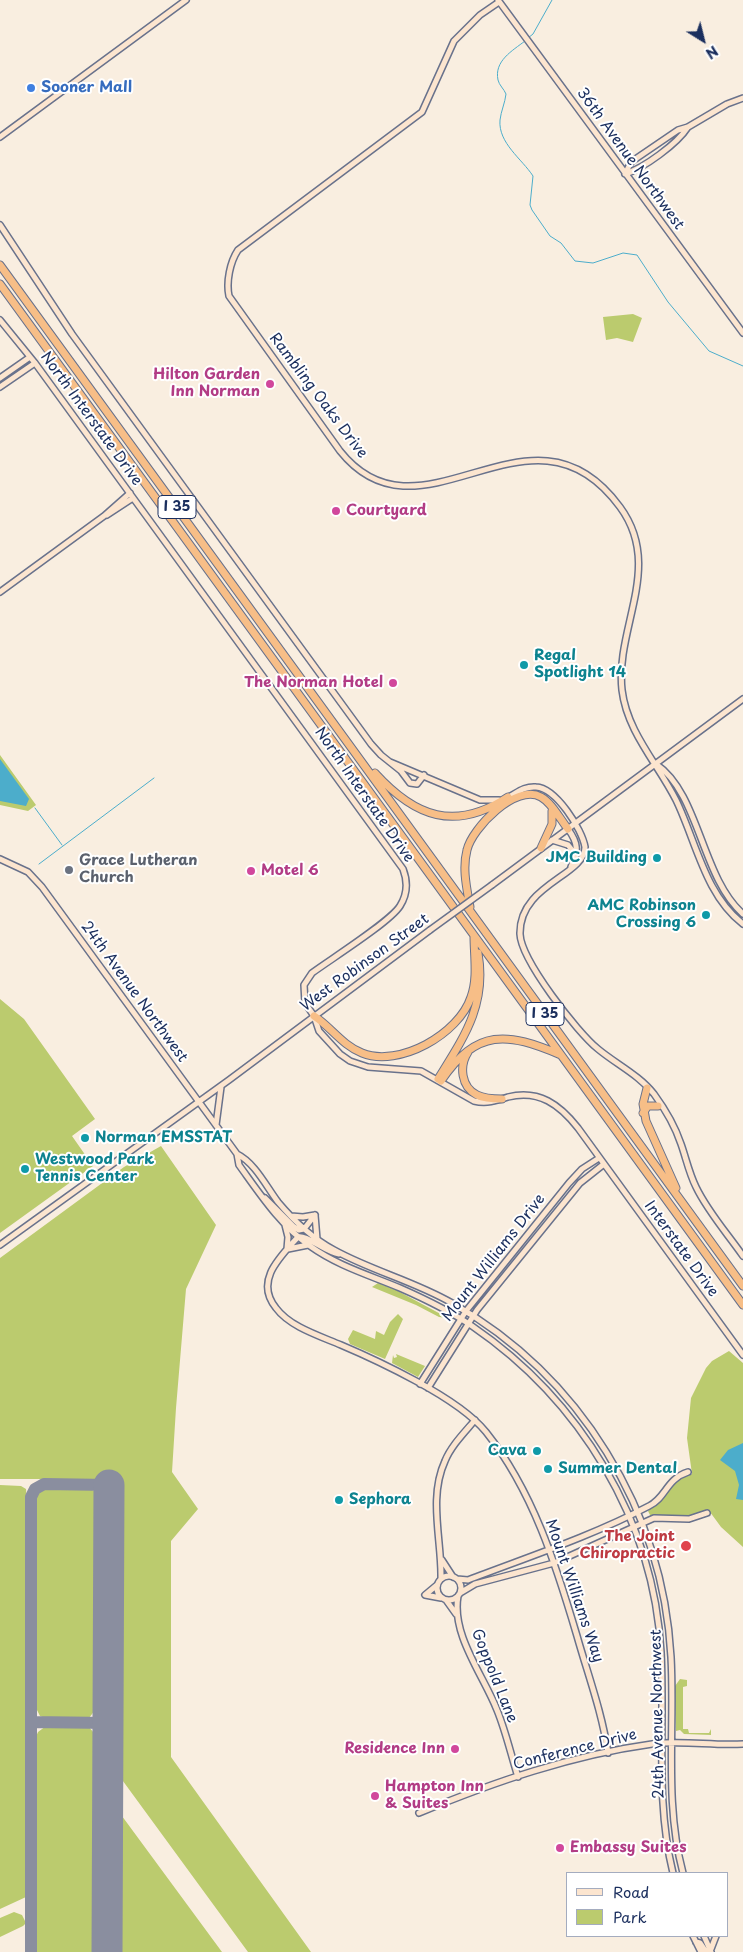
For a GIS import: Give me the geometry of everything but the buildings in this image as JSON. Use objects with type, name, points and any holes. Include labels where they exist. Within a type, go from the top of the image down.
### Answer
[{"type":"highway","name":"I 35","points":[[0,265],[743,1286]]},
{"type":"highway","name":"I 35","points":[[0,284],[743,1305]]},
{"type":"highway","points":[[353,750],[393,791],[413,806],[425,812],[448,816],[467,815],[486,810],[508,797]]},
{"type":"highway","points":[[471,912],[465,862],[468,845],[476,830],[491,814],[523,795],[531,794],[541,797],[568,829]]},
{"type":"highway","points":[[541,848],[552,824],[552,808]]},
{"type":"highway","points":[[314,1016],[328,1025],[347,1045],[367,1055],[386,1058],[416,1050],[455,1022],[468,1005],[475,980],[474,936]]},
{"type":"highway","points":[[439,1080],[470,1023],[478,1000],[481,972],[474,936]]},
{"type":"highway","points":[[439,1080],[458,1059],[472,1048],[495,1040],[515,1039],[535,1044],[562,1056]]},
{"type":"highway","points":[[472,1048],[466,1055],[462,1068],[467,1086],[476,1095],[502,1099]]},
{"type":"highway","points":[[647,1088],[642,1104],[643,1113],[654,1144],[685,1206]]},
{"type":"highway","points":[[643,1113],[650,1105],[658,1106]]},
{"type":"main road","points":[[0,137],[186,0]]},
{"type":"main road","name":"36th Avenue Northwest","points":[[498,1],[743,333]]},
{"type":"main road","name":"Rambling Oaks Drive","points":[[498,1],[480,15],[454,41],[422,112],[238,250],[233,257],[228,292],[232,303],[340,451],[353,465],[373,479],[398,487],[427,486],[519,460],[542,460],[574,468],[592,478],[608,492],[629,523],[639,560],[638,590],[623,652],[623,697],[629,719],[656,764]]},
{"type":"main road","points":[[625,174],[632,162],[678,130],[688,127],[718,108],[743,98]]},
{"type":"main road","points":[[625,174],[637,170],[682,136],[688,127]]},
{"type":"main road","points":[[0,225],[64,323],[371,744],[412,785],[419,783],[424,775]]},
{"type":"main road","name":"North Interstate Drive","points":[[0,320],[30,357],[132,496],[400,864],[405,874],[406,894],[397,911],[308,977],[304,985],[303,997],[314,1016],[319,1031],[333,1048],[350,1061],[377,1068],[414,1069],[483,1104],[518,1095],[531,1095],[557,1105],[571,1120],[599,1158]]},
{"type":"main road","points":[[0,378],[30,357]]},
{"type":"main road","points":[[0,387],[34,363]]},
{"type":"main road","points":[[0,592],[132,496]]},
{"type":"main road","name":"West Robinson Street","points":[[0,1245],[220,1087],[743,699]]},
{"type":"main road","points":[[390,762],[480,800],[490,802],[508,797],[527,788],[541,788],[554,796],[575,824],[584,840],[585,851],[581,861],[536,895],[526,909],[520,934],[525,954],[584,1036],[598,1049],[630,1072],[663,1107],[672,1124],[696,1187],[743,1256]]},
{"type":"main road","points":[[656,764],[666,770],[682,795],[721,887],[743,914]]},
{"type":"main road","points":[[656,764],[659,773],[675,799],[715,891],[725,907],[743,924]]},
{"type":"main road","points":[[568,829],[577,844],[576,857],[571,868]]},
{"type":"main road","points":[[552,840],[568,845],[574,851],[576,857]]},
{"type":"main road","name":"24th Avenue Northwest","points":[[0,859],[28,872],[42,887],[237,1154],[239,1165],[285,1225],[308,1245],[342,1265],[408,1292],[468,1324],[519,1362],[560,1403],[596,1452],[629,1515],[649,1574],[659,1629],[662,1674],[663,1816],[673,1872]]},
{"type":"main road","points":[[216,1126],[220,1087]]},
{"type":"main road","points":[[647,1088],[672,1124]]},
{"type":"main road","name":"24th Avenue Northwest","points":[[237,1154],[246,1158],[290,1216],[317,1239],[344,1255],[424,1288],[466,1311],[534,1362],[577,1409],[609,1454],[643,1522],[661,1582],[668,1621],[672,1677],[672,1812],[683,1872]]},
{"type":"main road","name":"Interstate Drive","points":[[599,1158],[743,1355]]},
{"type":"main road","name":"Mount Williams Drive","points":[[420,1384],[466,1311],[569,1183],[599,1158]]},
{"type":"main road","name":"Mount Williams Drive","points":[[428,1388],[474,1316],[580,1183],[604,1164]]},
{"type":"main road","points":[[260,1193],[299,1230],[304,1229],[315,1214]]},
{"type":"main road","points":[[290,1216],[302,1217],[315,1214]]},
{"type":"main road","points":[[315,1214],[317,1239]]},
{"type":"main road","points":[[285,1225],[288,1237],[287,1249]]},
{"type":"main road","points":[[344,1255],[328,1252],[304,1236],[298,1237],[272,1267],[268,1280],[271,1300],[280,1313],[321,1337],[386,1365],[420,1384]]},
{"type":"main road","points":[[287,1249],[308,1245]]},
{"type":"main road","name":"Mount Williams Way","points":[[420,1384],[475,1420],[486,1432],[522,1490],[554,1563],[596,1695],[608,1753]]},
{"type":"main road","points":[[444,1599],[438,1592],[442,1560],[437,1506],[439,1478],[450,1451],[475,1420]]},
{"type":"main road","points":[[688,1472],[672,1479],[654,1503],[638,1511],[549,1550],[468,1580],[446,1577],[425,1595],[444,1599],[459,1594],[475,1584],[554,1563],[633,1526],[660,1517],[689,1519],[707,1513]]},
{"type":"main road","points":[[442,1560],[461,1585],[459,1594]]},
{"type":"main road","name":"Goppold Lane","points":[[457,1615],[459,1594]]},
{"type":"main road","name":"Goppold Lane","points":[[444,1599],[457,1615],[465,1640],[498,1713],[518,1777]]},
{"type":"main road","name":"Conference Drive","points":[[419,1813],[518,1777],[608,1753],[671,1743],[743,1744]]},
{"type":"main road","points":[[694,1937],[701,1952]]},
{"type":"main road","points":[[704,1937],[709,1951]]},
{"type":"main road","points":[[709,1951],[716,1937]]},
{"type":"main road","points":[[696,1942],[709,1951]]},
{"type":"green space","points":[[633,314],[642,318],[633,342],[617,338],[606,340],[603,317]]},
{"type":"green space","points":[[0,755],[36,805],[28,811],[0,805]]},
{"type":"green space","points":[[0,999],[24,1019],[95,1119],[72,1136],[93,1166],[0,1233]]},
{"type":"green space","points":[[161,1146],[216,1225],[186,1289],[172,1472],[198,1509],[171,1541],[171,1757],[311,1952],[248,1952],[120,1777],[120,1475],[99,1476],[99,1479],[0,1479],[0,1258],[124,1167]]},
{"type":"green space","points":[[378,1283],[396,1290],[448,1318],[439,1317],[416,1305],[372,1287]]},
{"type":"green space","points":[[398,1314],[403,1319],[385,1359],[350,1344],[348,1339],[353,1330],[375,1339],[376,1331],[384,1335],[390,1322]]},
{"type":"green space","points":[[729,1351],[743,1363],[743,1547],[721,1527],[710,1512],[688,1517],[651,1517],[648,1511],[676,1480],[692,1474],[687,1438],[691,1398],[706,1368],[712,1361]]},
{"type":"green space","points":[[396,1354],[425,1366],[418,1377],[392,1363],[393,1355],[394,1358],[397,1357]]},
{"type":"green space","points":[[0,1485],[21,1486],[26,1489],[27,1504],[26,1897],[0,1909]]},
{"type":"green space","points":[[44,1488],[89,1488],[99,1498],[98,1706],[89,1718],[45,1718],[40,1716],[35,1706],[36,1498],[38,1491]]},
{"type":"green space","points":[[680,1679],[687,1680],[687,1686],[683,1687],[683,1729],[688,1729],[689,1733],[709,1733],[711,1729],[711,1735],[684,1734],[680,1730],[676,1731],[675,1686]]},
{"type":"green space","points":[[46,1726],[89,1727],[98,1738],[97,1952],[35,1952],[35,1739],[38,1732]]},
{"type":"green space","points":[[119,1812],[222,1952],[119,1952]]},
{"type":"green space","points":[[14,1912],[22,1915],[26,1923],[0,1937],[0,1918]]},
{"type":"water","points":[[0,759],[29,799],[26,806],[0,801]]},
{"type":"water","points":[[743,1443],[743,1500],[736,1499],[739,1485],[735,1471],[720,1460],[728,1450]]},
{"type":"waterway","points":[[528,38],[533,34],[552,0]]},
{"type":"waterway","points":[[525,41],[505,57],[497,73],[499,82],[506,94],[500,128],[507,143],[533,176],[530,205],[532,210],[550,236],[561,243],[575,261],[593,263],[623,253],[637,255],[668,302],[709,351],[743,366]]},
{"type":"waterway","points":[[39,864],[154,778]]},
{"type":"waterway","points":[[35,808],[62,845]]},
{"type":"taxiway","points":[[31,1952],[31,1497],[35,1489],[44,1484],[109,1485]]},
{"type":"taxiway","points":[[31,1722],[109,1723]]},
{"type":"runway","points":[[107,1952],[109,1485]]},
{"type":"place","name":"Sooner Mall","points":[[31,88]]},
{"type":"place","name":"Hilton Garden Inn Norman","points":[[270,384]]},
{"type":"place","name":"Courtyard","points":[[336,511]]},
{"type":"place","name":"Regal Spotlight 14","points":[[524,665]]},
{"type":"place","name":"The Norman Hotel","points":[[393,683]]},
{"type":"place","name":"JMC Building","points":[[657,858]]},
{"type":"place","name":"Grace Lutheran Church","points":[[69,870]]},
{"type":"place","name":"Motel 6","points":[[251,871]]},
{"type":"place","name":"AMC Robinson Crossing 6","points":[[706,915]]},
{"type":"place","name":"Norman EMSSTAT","points":[[85,1138]]},
{"type":"place","name":"Westwood Park Tennis Center","points":[[25,1169]]},
{"type":"place","name":"Cava","points":[[537,1451]]},
{"type":"place","name":"Summer Dental","points":[[548,1469]]},
{"type":"place","name":"Sephora","points":[[339,1500]]},
{"type":"place","name":"The Joint Chiropractic","points":[[686,1546]]},
{"type":"place","name":"Residence Inn","points":[[455,1749]]},
{"type":"place","name":"Hampton Inn & Suites","points":[[375,1796]]},
{"type":"place","name":"Embassy Suites","points":[[560,1848]]}]
